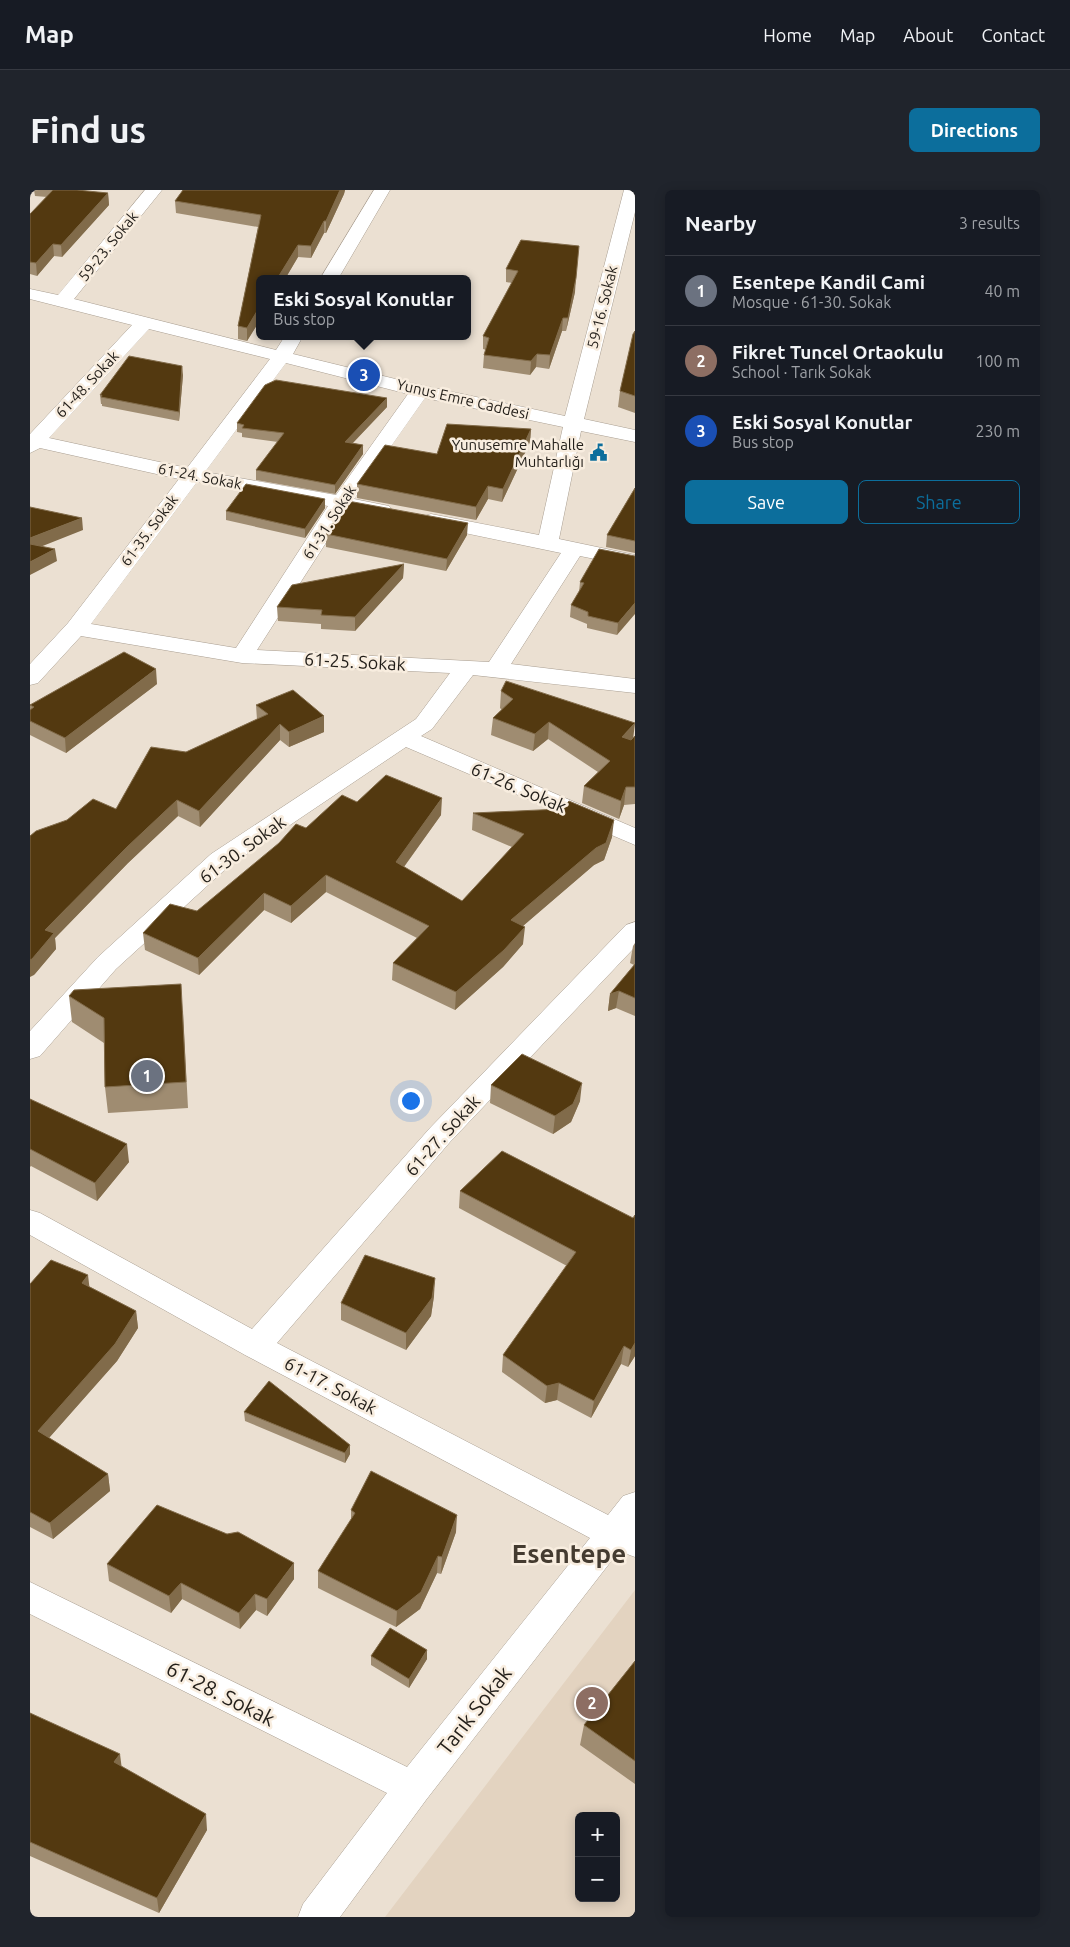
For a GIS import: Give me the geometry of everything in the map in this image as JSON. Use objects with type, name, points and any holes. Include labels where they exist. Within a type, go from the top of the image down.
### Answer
[{"type":"street","name":"59-23. Sokak","points":[[63,301],[154,190]]},
{"type":"street","points":[[331,275],[382,190]]},
{"type":"street","name":"59-16. Sokak","points":[[573,424],[632,190]]},
{"type":"street","name":"Yunus Emre Caddesi","points":[[32,296],[63,301],[420,390],[635,436]]},
{"type":"street","name":"61-48. Sokak","points":[[32,443],[145,322]]},
{"type":"street","name":"61-35. Sokak","points":[[30,678],[76,628],[282,356],[292,340]]},
{"type":"street","name":"61-31. Sokak","points":[[242,656],[341,502],[420,390]]},
{"type":"street","points":[[548,542],[573,424]]},
{"type":"street","name":"61-24. Sokak","points":[[32,443],[190,475],[548,542],[635,561]]},
{"type":"street","points":[[496,669],[576,548]]},
{"type":"street","name":"61-25. Sokak","points":[[76,628],[242,656],[496,669],[635,686]]},
{"type":"street","name":"61-30. Sokak","points":[[30,1049],[107,962],[220,860],[424,724],[467,667]]},
{"type":"street","name":"61-26. Sokak","points":[[403,738],[635,837]]},
{"type":"street","name":"61-27. Sokak","points":[[256,1346],[440,1135],[635,931]]},
{"type":"street","name":"61-17. Sokak","points":[[30,1221],[256,1346],[624,1538]]},
{"type":"street","name":"Tarık Sokak","points":[[317,1917],[413,1788],[624,1538],[635,1506]]},
{"type":"street","name":"61-28. Sokak","points":[[30,1597],[413,1788]]},
{"type":"shaded area","points":[[635,1590],[635,1917],[385,1917]]},
{"type":"building","points":[[53,190],[108,193],[61,245],[53,244],[36,263],[30,262],[30,214]]},
{"type":"building","points":[[183,190],[340,190],[326,221],[324,221],[311,246],[298,245],[279,275],[256,275],[256,313],[247,328],[238,326],[261,215],[175,201]]},
{"type":"building","points":[[521,240],[579,246],[576,278],[568,318],[563,318],[550,355],[537,354],[531,361],[484,355],[489,338],[483,336],[518,271],[506,269]]},
{"type":"building","points":[[635,331],[635,396],[620,391]]},
{"type":"building","points":[[129,356],[182,366],[179,412],[101,397],[102,395],[100,395]]},
{"type":"building","points":[[276,380],[387,398],[345,442],[363,445],[335,485],[256,470],[284,433],[242,428],[244,425],[237,423],[265,385]]},
{"type":"building","points":[[447,424],[531,429],[503,489],[488,486],[476,507],[357,484],[385,445],[437,454]]},
{"type":"building","points":[[246,484],[325,499],[305,529],[226,511]]},
{"type":"building","points":[[635,488],[635,541],[607,535]]},
{"type":"building","points":[[348,501],[468,523],[447,559],[326,534]]},
{"type":"building","points":[[30,507],[82,518],[30,538]]},
{"type":"building","points":[[30,544],[55,549],[30,562]]},
{"type":"building","points":[[599,549],[635,556],[635,603],[618,623],[588,616],[588,612],[571,605],[584,583],[580,582]]},
{"type":"building","points":[[404,564],[355,617],[321,615],[322,610],[277,607],[292,585]]},
{"type":"building","points":[[124,652],[156,669],[65,738],[30,721],[30,710],[34,707],[30,705]]},
{"type":"building","points":[[506,681],[635,723],[622,737],[631,740],[635,736],[635,787],[626,787],[621,801],[584,786],[610,761],[549,722],[535,734],[493,718],[513,699],[501,691]]},
{"type":"building","points":[[293,690],[324,716],[289,732],[280,724],[199,811],[177,800],[127,847],[45,930],[54,933],[30,960],[30,836],[36,831],[67,820],[93,799],[116,809],[151,747],[186,752],[268,714],[256,705]]},
{"type":"building","points":[[386,775],[442,798],[396,862],[462,901],[524,834],[473,813],[561,809],[569,801],[614,820],[606,843],[596,848],[511,920],[525,927],[504,950],[456,992],[393,963],[429,926],[326,875],[291,906],[264,893],[198,958],[143,933],[170,904],[197,911],[279,843],[296,824],[306,828],[342,795],[357,802]]},
{"type":"building","points":[[635,964],[635,998],[619,991],[610,994]]},
{"type":"building","points":[[181,984],[186,1082],[105,1087],[104,1018],[69,996],[74,990]]},
{"type":"building","points":[[522,1054],[582,1083],[573,1104],[555,1116],[491,1085]]},
{"type":"building","points":[[30,1099],[127,1144],[95,1183],[30,1149]]},
{"type":"building","points":[[502,1151],[633,1218],[635,1215],[635,1343],[631,1350],[624,1346],[594,1401],[559,1383],[547,1386],[503,1355],[576,1252],[460,1191]]},
{"type":"building","points":[[365,1255],[435,1278],[432,1298],[406,1333],[341,1303]]},
{"type":"building","points":[[51,1260],[88,1275],[82,1283],[136,1311],[115,1344],[38,1431],[108,1474],[50,1523],[30,1512],[30,1284]]},
{"type":"building","points":[[269,1381],[350,1445],[345,1453],[244,1412]]},
{"type":"building","points":[[371,1471],[457,1515],[442,1557],[438,1556],[421,1592],[397,1611],[318,1571],[355,1513],[351,1510]]},
{"type":"building","points":[[157,1505],[227,1534],[238,1532],[294,1563],[267,1599],[255,1594],[239,1613],[181,1583],[169,1596],[107,1564]]},
{"type":"building","points":[[390,1628],[427,1650],[409,1679],[371,1656]]},
{"type":"building","points":[[635,1661],[635,1761],[584,1725]]},
{"type":"building","points":[[30,1713],[120,1754],[114,1762],[206,1814],[157,1898],[30,1842]]},
{"type":"place","name":"Eski Sosyal Konutlar","points":[[364,375]]},
{"type":"place","name":"Yunusemre Mahalle Muhtarlığı","points":[[598,453]]},
{"type":"place","name":"Esentepe Kandil Cami","points":[[147,1076]]},
{"type":"place","name":"Fikret Tuncel Ortaokulu","points":[[592,1703]]},
{"type":"district","name":"Esentepe","points":[[569,1553]]}]
